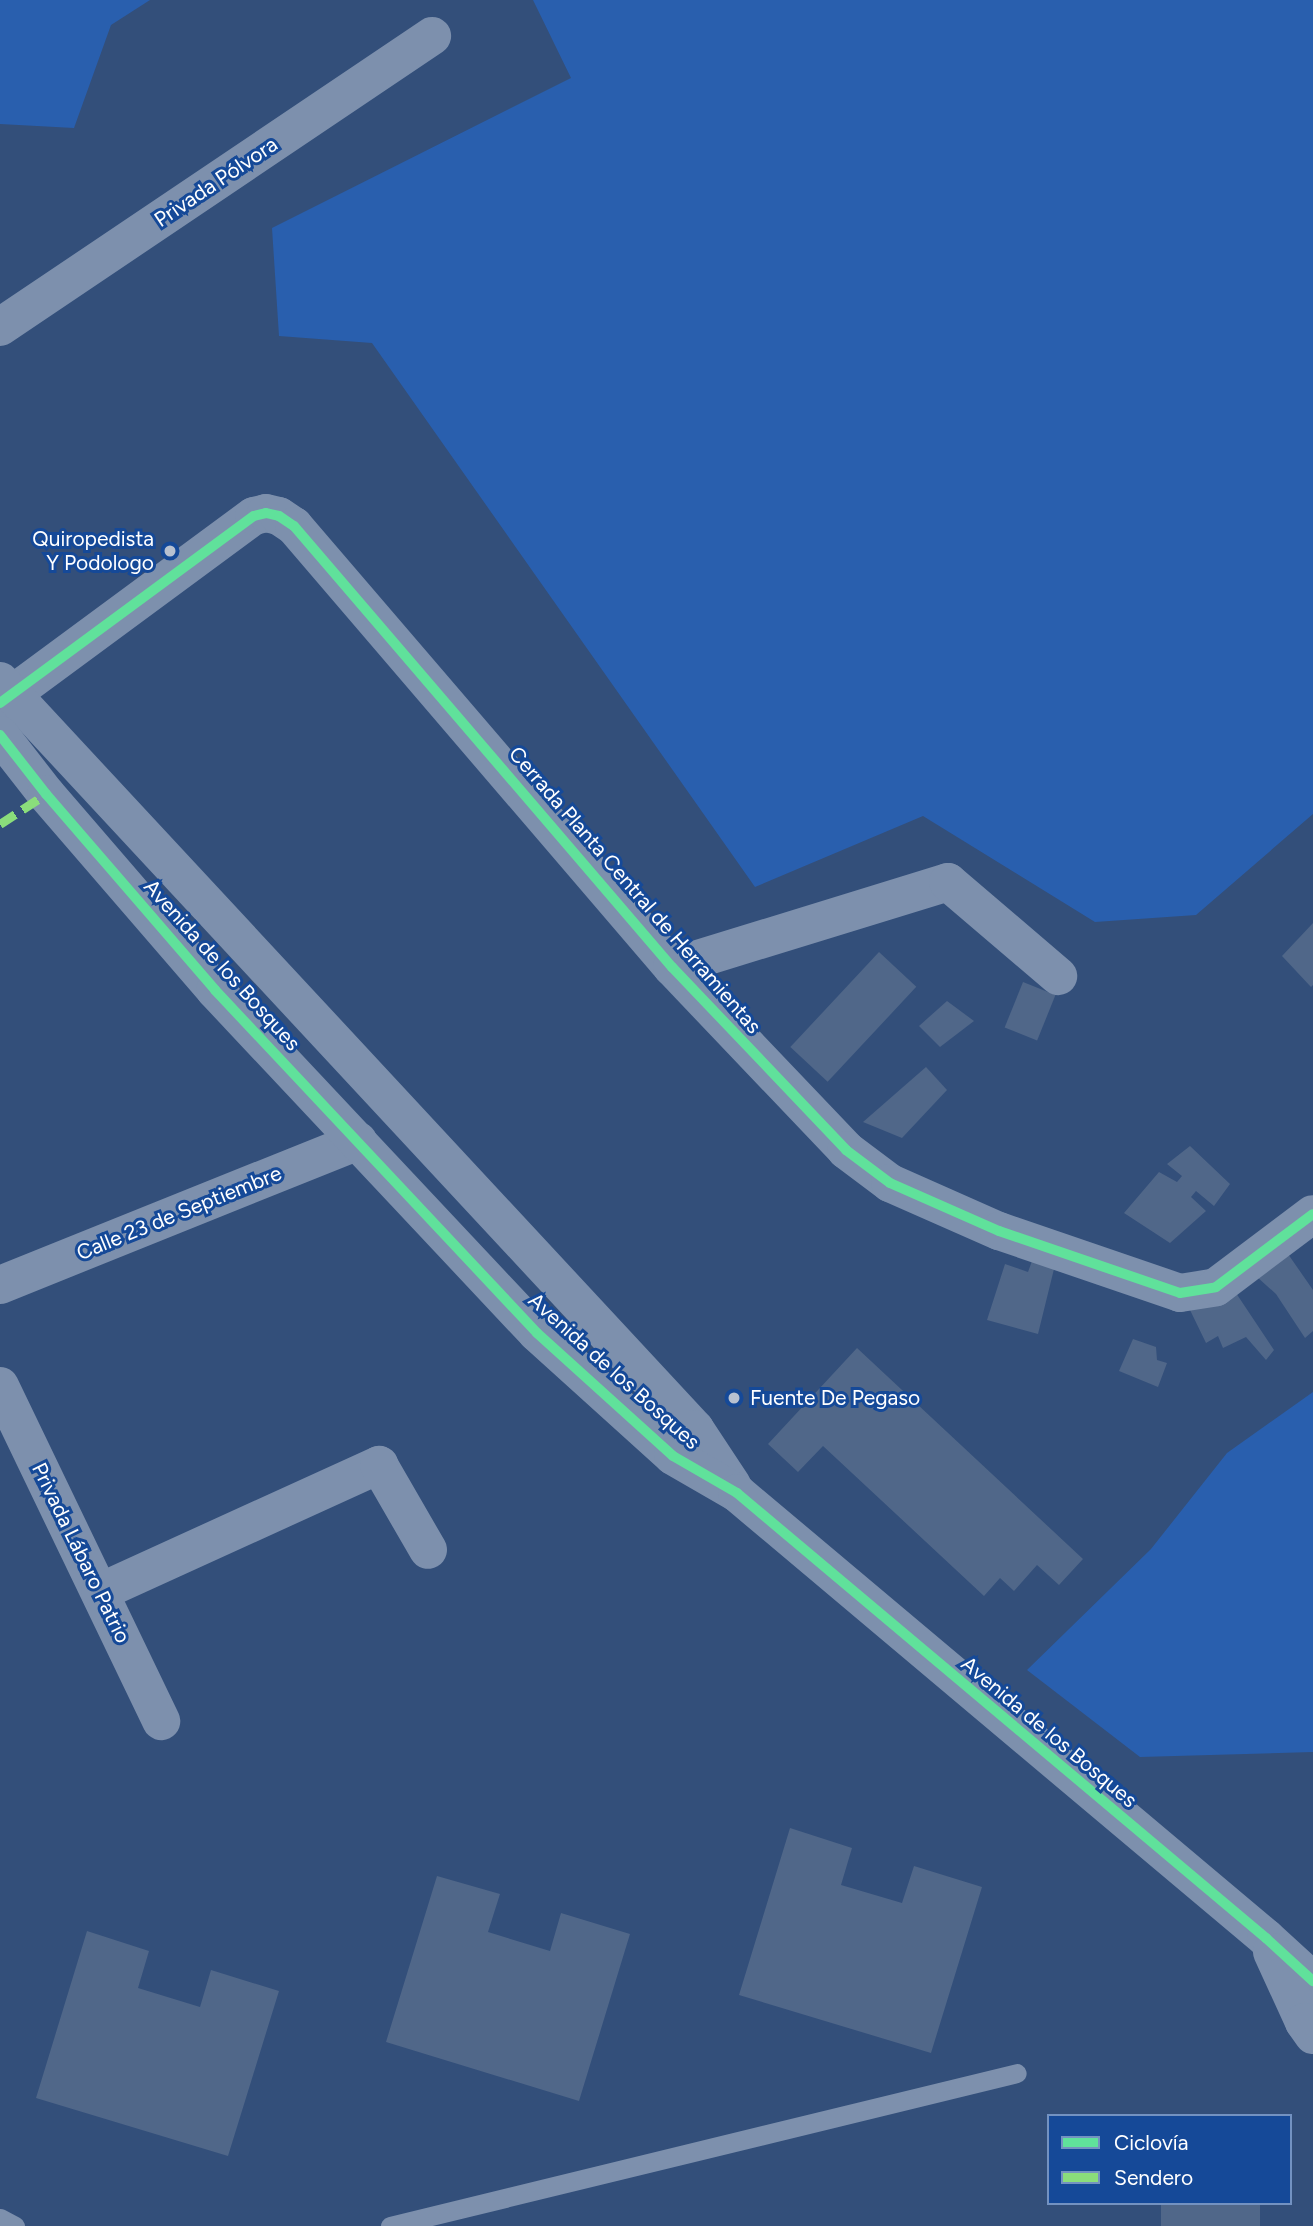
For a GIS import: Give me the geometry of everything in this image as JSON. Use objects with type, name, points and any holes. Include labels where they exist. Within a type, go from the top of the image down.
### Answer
[{"type":"street","name":"Privada Pólvora","points":[[0,327],[432,36]]},
{"type":"street","name":"Cerrada Planta Central de Herramientas","points":[[4,693],[254,516],[266,513],[279,516],[294,526],[672,967],[846,1150],[890,1183],[999,1231],[1180,1293],[1216,1287],[1313,1214]]},
{"type":"street","name":"Avenida de los Bosques","points":[[4,693],[695,1429],[737,1493]]},
{"type":"street","name":"Avenida de los Bosques","points":[[0,735],[46,794],[215,990],[537,1333],[673,1456],[737,1493],[1266,1938],[1313,1981]]},
{"type":"street","points":[[672,967],[948,882],[1058,976]]},
{"type":"street","name":"Calle 23 de Septiembre","points":[[0,1285],[358,1141]]},
{"type":"street","name":"Privada Lábaro Patrio","points":[[0,1386],[161,1721]]},
{"type":"street","points":[[100,1592],[379,1465],[428,1550]]},
{"type":"street","name":"Avenida de los Bosques","points":[[1266,1938],[1304,2022],[1313,2035]]},
{"type":"lane","points":[[390,2226],[1017,2073]]},
{"type":"lane","points":[[0,2218],[15,2226]]},
{"type":"shaded area","points":[[0,0],[150,0],[111,25],[74,128],[0,124]]},
{"type":"shaded area","points":[[533,0],[1313,0],[1313,814],[1196,915],[1095,922],[923,816],[755,887],[372,343],[279,336],[272,228],[571,78]]},
{"type":"shaded area","points":[[1313,1392],[1313,1752],[1140,1757],[1027,1670],[1151,1549],[1227,1453]]},
{"type":"building","points":[[1313,923],[1313,985],[1311,987],[1282,956]]},
{"type":"building","points":[[879,952],[916,987],[828,1082],[790,1047]]},
{"type":"building","points":[[1023,982],[1055,995],[1037,1041],[1005,1027]]},
{"type":"building","points":[[947,1001],[974,1021],[940,1047],[919,1026]]},
{"type":"building","points":[[926,1067],[947,1090],[902,1138],[863,1122]]},
{"type":"building","points":[[1190,1146],[1230,1184],[1214,1206],[1196,1191],[1191,1197],[1206,1211],[1170,1243],[1124,1213],[1159,1172],[1177,1182],[1182,1176],[1167,1164]]},
{"type":"building","points":[[1279,1241],[1313,1290],[1313,1331],[1305,1338],[1276,1294],[1246,1267]]},
{"type":"building","points":[[1032,1261],[1054,1269],[1038,1334],[987,1320],[1005,1264],[1028,1272]]},
{"type":"building","points":[[1230,1284],[1274,1350],[1266,1360],[1246,1337],[1223,1348],[1218,1336],[1206,1343],[1190,1310]]},
{"type":"building","points":[[1133,1339],[1156,1347],[1157,1360],[1167,1363],[1158,1387],[1119,1371]]},
{"type":"building","points":[[857,1348],[1083,1559],[1059,1585],[1037,1565],[1014,1591],[1000,1578],[984,1596],[823,1446],[798,1472],[768,1444]]},
{"type":"building","points":[[790,1828],[852,1848],[841,1885],[902,1903],[914,1866],[982,1887],[931,2053],[739,1995]]},
{"type":"building","points":[[437,1876],[500,1894],[488,1932],[550,1951],[561,1913],[630,1934],[579,2101],[386,2042]]},
{"type":"building","points":[[87,1931],[149,1951],[138,1988],[200,2007],[211,1970],[279,1991],[228,2156],[36,2098]]},
{"type":"building","points":[[1161,2205],[1260,2205],[1260,2226],[1161,2226]]},
{"type":"marked path","points":[[0,824],[46,794]]},
{"type":"cycle path","points":[[0,703],[254,516],[266,513],[279,516],[294,526],[672,967],[846,1150],[890,1183],[999,1231],[1180,1293],[1216,1287],[1313,1214]]},
{"type":"cycle path","points":[[0,735],[46,794],[215,990],[537,1333],[673,1456],[737,1493],[1266,1938],[1313,1981]]},
{"type":"place","name":"Quiropedista Y Podologo","points":[[170,551]]},
{"type":"place","name":"Fuente De Pegaso","points":[[734,1398]]}]
